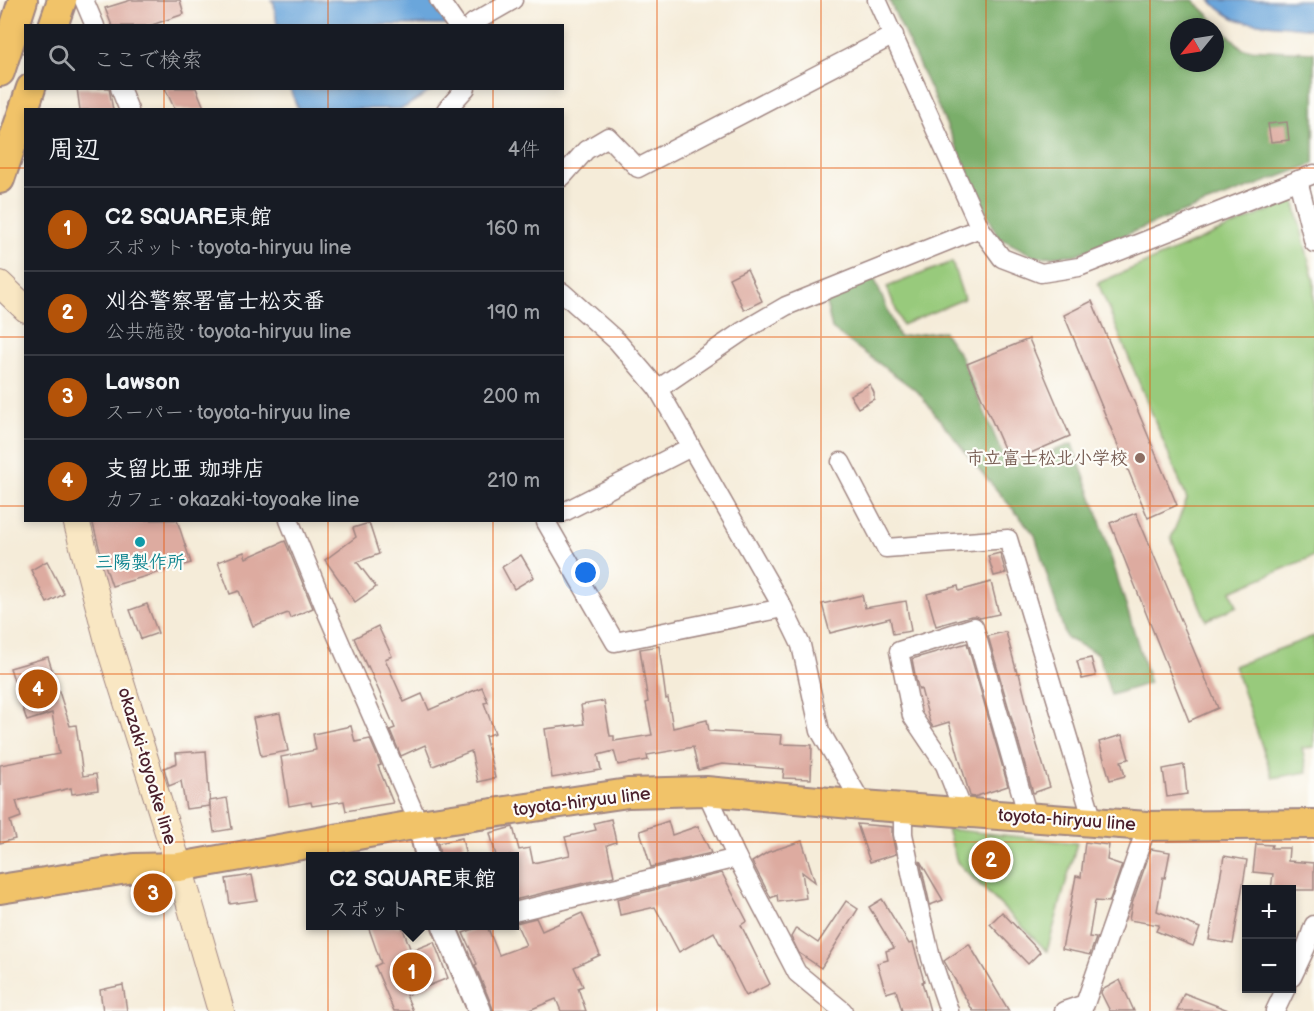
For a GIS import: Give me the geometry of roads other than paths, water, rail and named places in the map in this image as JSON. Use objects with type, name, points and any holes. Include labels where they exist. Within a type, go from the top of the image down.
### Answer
[{"type":"main road","points":[[0,72],[23,0]]},
{"type":"main road","points":[[54,24],[62,0]]},
{"type":"main road","points":[[24,108],[30,90]]},
{"type":"main road","points":[[0,179],[24,109]]},
{"type":"main road","points":[[0,284],[24,307]]},
{"type":"main road","name":"okazaki-toyoake line","points":[[77,522],[109,645],[221,1011]]},
{"type":"main road","name":"toyota-hiryuu line","points":[[0,890],[134,868],[178,867],[419,824],[628,793],[706,791],[1147,826],[1314,824]]},
{"type":"street","points":[[84,0],[94,24]]},
{"type":"street","points":[[439,0],[467,24]]},
{"type":"street","points":[[470,24],[513,0]]},
{"type":"street","points":[[877,0],[980,228],[1002,258],[1041,273],[1079,267],[1306,177],[1314,243]]},
{"type":"street","points":[[564,175],[585,150],[608,137],[638,168],[894,35]]},
{"type":"street","points":[[121,90],[128,108]]},
{"type":"street","points":[[448,108],[464,90]]},
{"type":"street","points":[[658,389],[743,331],[786,306],[980,228]]},
{"type":"street","points":[[564,294],[617,340],[658,389],[692,447],[783,608],[801,645],[820,731],[863,805]]},
{"type":"street","points":[[564,512],[692,447]]},
{"type":"street","points":[[841,462],[886,548],[1008,539],[1093,821]]},
{"type":"street","points":[[290,522],[419,824],[426,852]]},
{"type":"street","points":[[546,522],[615,642],[783,608]]},
{"type":"street","points":[[964,813],[945,765],[912,716],[899,651],[974,627],[1028,817]]},
{"type":"street","points":[[706,791],[737,858],[797,973],[843,1011]]},
{"type":"street","points":[[903,808],[903,834],[914,889],[930,958],[949,1011]]},
{"type":"street","points":[[1064,1011],[1085,1004],[1147,826]]},
{"type":"street","points":[[519,911],[737,858]]},
{"type":"street","points":[[1296,970],[1310,946],[1314,925]]},
{"type":"street","points":[[450,930],[480,1011]]},
{"type":"street","points":[[1275,1011],[1284,993]]},
{"type":"water","points":[[271,0],[430,0],[447,24],[277,24],[274,3]]},
{"type":"water","points":[[1210,0],[1314,0],[1314,29],[1235,19]]},
{"type":"water","points":[[290,90],[432,90],[404,108],[298,108]]},
{"type":"place","name":"市立富士松北小学校","points":[[1140,458]]},
{"type":"place","name":"三陽製作所","points":[[140,542]]},
{"type":"place","name":"支留比亜 珈琲店","points":[[38,689]]},
{"type":"place","name":"刈谷警察署富士松交番","points":[[991,860]]},
{"type":"place","name":"Lawson","points":[[153,893]]},
{"type":"place","name":"C2 SQUARE東館","points":[[412,972]]}]
